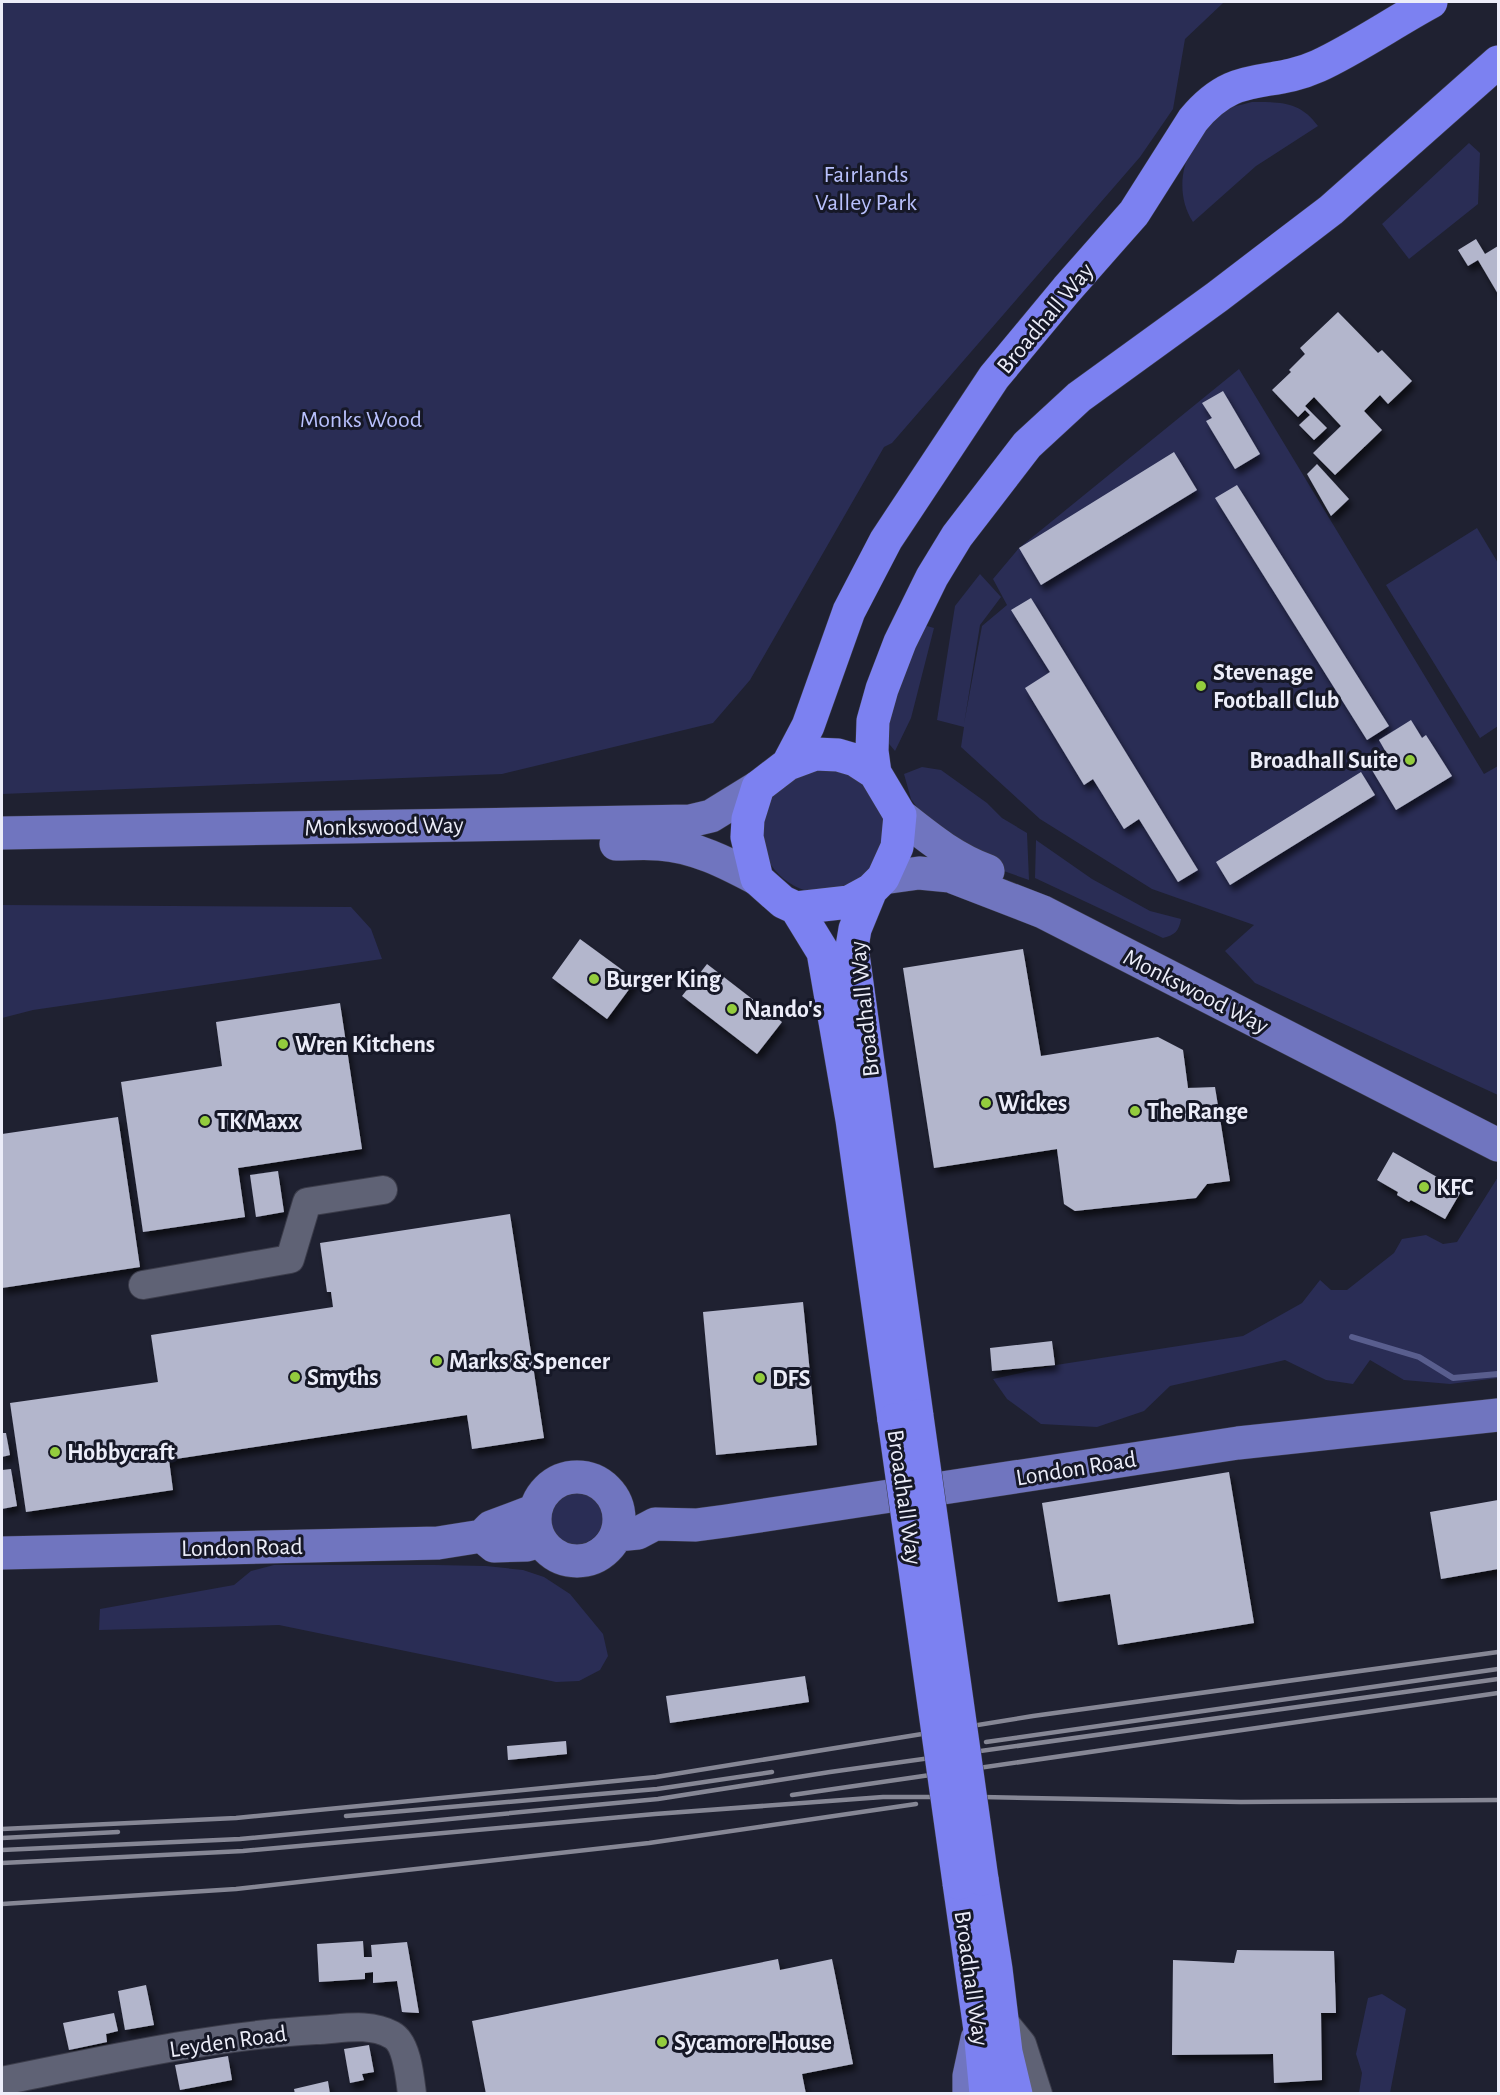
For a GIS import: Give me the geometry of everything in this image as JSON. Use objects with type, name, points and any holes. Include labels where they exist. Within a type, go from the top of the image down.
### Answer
[{"type":"highway","name":"Broadhall Way","points":[[788,764],[807,726],[849,611],[886,540],[994,377],[1134,213],[1193,120],[1203,109],[1232,88],[1316,67],[1431,2]]},
{"type":"highway","points":[[875,773],[855,760],[838,755],[815,754],[788,764],[758,787],[750,808],[747,837],[757,879],[783,902],[796,908],[849,902],[877,884],[897,847],[900,815],[875,773],[872,751],[873,721],[882,689],[900,642],[932,577],[957,536],[1027,445],[1079,397],[1217,297],[1331,210],[1498,62]]},
{"type":"highway","name":"Broadhall Way","points":[[877,884],[855,929],[852,947],[906,1418],[992,2026],[986,2094]]},
{"type":"highway","name":"Broadhall Way","points":[[796,908],[823,952],[906,1418]]},
{"type":"highway","name":"Broadhall Way","points":[[992,2026],[1029,2090]]},
{"type":"main road","name":"Monkswood Way","points":[[2,833],[690,821],[711,816],[758,787]]},
{"type":"main road","name":"Monkswood Way","points":[[900,815],[934,843],[963,862],[1050,896],[1200,969],[1384,1065],[1498,1121]]},
{"type":"main road","name":"Monkswood Way","points":[[2,856],[661,844],[694,851],[722,861],[757,879]]},
{"type":"main road","name":"Monkswood Way","points":[[877,884],[919,873],[950,876],[1043,912],[1498,1145]]},
{"type":"main road","name":"London Road","points":[[617,1535],[638,1533],[655,1524],[696,1525],[1238,1443],[1498,1414]]},
{"type":"main road","points":[[580,1476],[594,1480],[607,1488],[619,1511],[617,1535],[607,1550],[595,1558],[581,1562],[555,1556],[538,1526],[538,1502],[546,1490],[562,1479],[571,1477],[580,1476]]},
{"type":"main road","points":[[615,1500],[632,1508],[655,1524]]},
{"type":"main road","name":"London Road","points":[[2,1552],[438,1543],[482,1536],[491,1527],[538,1526]]},
{"type":"main road","points":[[969,2094],[969,2076],[992,2026]]},
{"type":"street","points":[[143,1285],[290,1259],[307,1202],[383,1190]]},
{"type":"street","name":"Leyden Road","points":[[2,2081],[191,2043],[293,2031],[356,2027],[373,2028],[394,2035],[402,2043],[412,2094]]},
{"type":"green space","name":"Monks Wood","points":[[2,2],[1223,3],[1185,39],[1173,109],[1140,157],[892,443],[884,447],[750,680],[713,723],[502,774],[2,794]]},
{"type":"green space","points":[[1252,102],[1272,102],[1297,107],[1318,126],[1256,166],[1193,222],[1186,208],[1183,194],[1185,165],[1190,151],[1207,125],[1218,114]]},
{"type":"green space","points":[[1469,143],[1480,153],[1478,204],[1409,259],[1382,224]]},
{"type":"green space","name":"Stevenage Football Club","points":[[1239,369],[1484,774],[1498,766],[1498,1095],[1255,983],[1225,951],[1254,925],[1152,889],[1040,819],[961,747],[964,727],[937,720],[955,606],[980,574],[1001,597],[980,625],[964,724],[982,626],[1007,605],[993,579],[1019,548]]},
{"type":"green space","points":[[1477,528],[1498,563],[1498,726],[1480,738],[1386,585]]},
{"type":"green space","points":[[920,624],[934,628],[911,718],[895,751],[885,739],[883,718]]},
{"type":"green space","points":[[922,767],[941,770],[987,803],[1002,818],[1027,833],[1029,880],[978,862],[938,836],[911,799],[904,774]]},
{"type":"green space","points":[[823,769],[847,774],[858,779],[867,787],[875,796],[880,807],[885,831],[880,855],[875,866],[867,875],[858,883],[847,888],[823,893],[799,888],[788,883],[779,875],[771,866],[766,855],[761,831],[766,807],[771,796],[779,787],[788,779],[799,774]]},
{"type":"green space","points":[[1036,840],[1092,879],[1150,911],[1181,919],[1178,929],[1163,938],[1035,878]]},
{"type":"green space","points":[[2,905],[351,907],[371,929],[382,959],[33,1010],[2,1018]]},
{"type":"green space","points":[[1498,1177],[1498,1378],[1450,1384],[1404,1380],[1370,1360],[1353,1384],[1326,1380],[1285,1360],[1170,1386],[1144,1411],[1097,1427],[1041,1424],[1007,1399],[993,1379],[1056,1365],[1243,1336],[1302,1303],[1320,1280],[1331,1290],[1347,1290],[1394,1253],[1402,1239],[1426,1235],[1443,1244],[1457,1242]]},
{"type":"green space","points":[[575,1489],[586,1491],[595,1497],[601,1506],[603,1517],[601,1528],[595,1537],[586,1543],[575,1545],[564,1543],[555,1537],[549,1528],[547,1517],[549,1506],[555,1497],[564,1491]]},
{"type":"green space","points":[[274,1565],[486,1566],[523,1570],[544,1577],[570,1594],[603,1634],[608,1656],[600,1670],[579,1681],[556,1682],[279,1625],[99,1630],[100,1609],[234,1585],[251,1571]]},
{"type":"green space","points":[[1382,1994],[1406,2009],[1390,2093],[1359,2093],[1362,2073],[1356,2054],[1368,1998]]},
{"type":"building","points":[[1476,239],[1485,254],[1498,246],[1498,294],[1478,260],[1468,266],[1458,250]]},
{"type":"building","points":[[1338,312],[1378,353],[1382,350],[1412,381],[1388,404],[1380,395],[1364,411],[1382,430],[1335,475],[1313,453],[1341,426],[1314,397],[1305,406],[1327,428],[1314,440],[1299,425],[1310,415],[1305,410],[1298,417],[1272,390],[1291,372],[1289,370],[1305,354],[1300,348]]},
{"type":"building","points":[[1223,391],[1260,454],[1235,469],[1206,421],[1212,418],[1202,403]]},
{"type":"building","points":[[1174,452],[1197,490],[1041,585],[1019,548]]},
{"type":"building","points":[[1317,464],[1349,499],[1331,516],[1307,474]]},
{"type":"building","points":[[1237,485],[1389,726],[1367,740],[1215,498]]},
{"type":"building","points":[[1031,598],[1198,870],[1178,882],[1139,819],[1124,829],[1093,779],[1084,785],[1025,688],[1050,672],[1011,610]]},
{"type":"building","name":"Broadhall Suite","points":[[1411,720],[1422,738],[1426,735],[1452,776],[1396,810],[1369,765],[1387,754],[1379,740]]},
{"type":"building","points":[[1361,772],[1375,795],[1230,885],[1216,862]]},
{"type":"building","name":"Burger King","points":[[580,939],[636,980],[607,1019],[552,978]]},
{"type":"building","points":[[1023,949],[1041,1056],[1158,1037],[1183,1050],[1188,1088],[1215,1087],[1230,1181],[1207,1184],[1196,1198],[1075,1211],[1064,1204],[1057,1149],[934,1168],[903,968]]},
{"type":"building","name":"Nando's","points":[[707,964],[782,1022],[757,1054],[682,996]]},
{"type":"building","points":[[340,1003],[362,1149],[238,1168],[245,1217],[143,1232],[121,1082],[222,1066],[216,1022]]},
{"type":"building","points":[[118,1117],[140,1267],[2,1288],[2,1134]]},
{"type":"building","name":"KFC","points":[[1393,1152],[1451,1185],[1453,1183],[1463,1188],[1445,1219],[1411,1200],[1409,1202],[1397,1195],[1398,1192],[1377,1180]]},
{"type":"building","points":[[278,1171],[284,1212],[256,1217],[250,1175]]},
{"type":"building","points":[[510,1214],[544,1438],[472,1449],[467,1415],[169,1460],[173,1490],[26,1512],[10,1403],[158,1382],[151,1335],[333,1307],[331,1292],[327,1292],[320,1243]]},
{"type":"building","name":"DFS","points":[[803,1302],[817,1445],[716,1455],[703,1312]]},
{"type":"building","points":[[1052,1341],[1055,1365],[992,1371],[990,1348]]},
{"type":"building","points":[[2,1433],[6,1433],[10,1455],[2,1457]]},
{"type":"building","points":[[11,1469],[17,1506],[2,1509],[2,1470]]},
{"type":"building","points":[[1229,1472],[1254,1623],[1118,1645],[1110,1594],[1058,1602],[1042,1503]]},
{"type":"building","points":[[1498,1500],[1498,1569],[1441,1579],[1430,1512]]},
{"type":"building","points":[[805,1676],[809,1702],[670,1723],[666,1696]]},
{"type":"building","points":[[566,1741],[567,1754],[508,1760],[507,1746]]},
{"type":"building","points":[[363,1941],[364,1957],[372,1957],[371,1945],[407,1942],[419,2013],[402,2012],[397,1981],[373,1983],[373,1972],[365,1973],[365,1979],[319,1982],[317,1944]]},
{"type":"building","points":[[1237,1950],[1334,1951],[1336,2013],[1321,2013],[1322,2080],[1274,2083],[1273,2054],[1172,2055],[1173,1960],[1234,1963]]},
{"type":"building","name":"Sycamore House","points":[[778,1959],[780,1970],[832,1959],[853,2064],[802,2074],[806,2094],[486,2094],[472,2021]]},
{"type":"building","points":[[146,1985],[154,2025],[125,2030],[118,1991]]},
{"type":"building","points":[[114,2013],[118,2031],[106,2034],[107,2042],[69,2050],[63,2023]]},
{"type":"building","points":[[369,2045],[374,2072],[362,2074],[364,2080],[350,2083],[344,2049]]},
{"type":"building","points":[[228,2056],[232,2080],[180,2090],[175,2065]]},
{"type":"building","points":[[328,2081],[330,2094],[295,2094],[294,2089]]},
{"type":"waterway","points":[[1352,1337],[1419,1357],[1453,1378],[1498,1374]]},
{"type":"railway","points":[[2,1829],[236,1818],[656,1777],[1033,1716],[1498,1652]]},
{"type":"railway","points":[[986,1742],[1498,1669]]},
{"type":"railway","points":[[2,1850],[240,1839],[658,1799],[830,1772],[1498,1679]]},
{"type":"railway","points":[[792,1795],[1498,1693]]},
{"type":"railway","points":[[346,1816],[657,1789],[772,1772]]},
{"type":"railway","points":[[2,1863],[243,1851],[655,1814],[883,1797],[1241,1802],[1498,1800]]},
{"type":"railway","points":[[2,1904],[236,1889],[649,1843],[916,1804]]},
{"type":"railway","points":[[2,1838],[118,1832]]},
{"type":"place","name":"Stevenage Football Club","points":[[1201,686]]},
{"type":"place","name":"Broadhall Suite","points":[[1410,760]]},
{"type":"place","name":"Burger King","points":[[594,979]]},
{"type":"place","name":"Nando's","points":[[732,1009]]},
{"type":"place","name":"Wren Kitchens","points":[[283,1044]]},
{"type":"place","name":"Wickes","points":[[986,1103]]},
{"type":"place","name":"The Range","points":[[1135,1111]]},
{"type":"place","name":"TK Maxx","points":[[205,1121]]},
{"type":"place","name":"KFC","points":[[1424,1187]]},
{"type":"place","name":"Marks & Spencer","points":[[437,1361]]},
{"type":"place","name":"Smyths","points":[[295,1377]]},
{"type":"place","name":"DFS","points":[[760,1378]]},
{"type":"place","name":"Hobbycraft","points":[[55,1452]]},
{"type":"place","name":"Sycamore House","points":[[662,2042]]},
{"type":"park label","name":"Fairlands Valley Park","points":[[866,188]]}]
